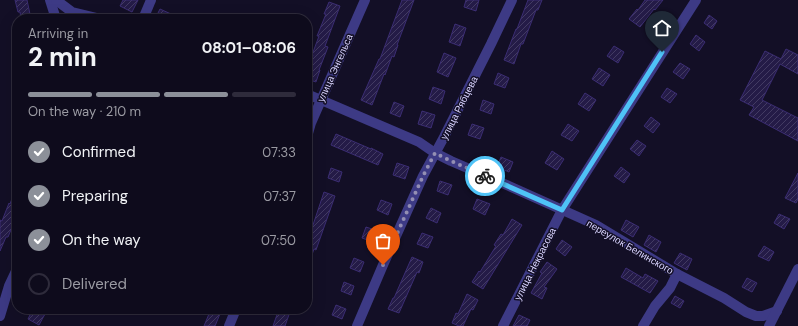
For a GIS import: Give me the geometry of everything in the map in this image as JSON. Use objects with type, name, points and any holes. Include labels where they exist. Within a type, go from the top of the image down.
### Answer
[{"type":"street","points":[[50,0],[54,14]]},
{"type":"street","points":[[56,0],[72,12],[80,14]]},
{"type":"street","points":[[145,14],[151,0]]},
{"type":"street","name":"улица Энгельса","points":[[312,121],[365,0]]},
{"type":"street","name":"улица Рябцева","points":[[357,326],[414,197],[435,153],[492,44],[512,0]]},
{"type":"street","name":"улица Некрасова","points":[[503,326],[562,210],[696,0]]},
{"type":"street","name":"переулок Белинского","points":[[312,96],[419,142],[435,153],[451,161],[596,225],[677,274],[724,298],[746,312],[756,316],[763,316],[777,311]]},
{"type":"street","points":[[769,326],[798,269]]},
{"type":"street","points":[[643,326],[655,306],[670,288],[677,274]]},
{"type":"street","points":[[0,316],[12,280]]},
{"type":"street","points":[[229,326],[234,314]]},
{"type":"building","points":[[15,0],[27,0],[30,14],[20,14],[20,12],[18,12]]},
{"type":"building","points":[[123,0],[138,0],[132,12],[120,6]]},
{"type":"building","points":[[402,0],[414,0],[394,57],[392,56],[372,105],[361,100],[380,59]]},
{"type":"building","points":[[466,0],[479,0],[476,11],[464,7]]},
{"type":"building","points":[[528,0],[542,0],[538,10],[536,10],[523,44],[521,44],[514,64],[504,60]]},
{"type":"building","points":[[645,0],[663,0],[640,27],[629,19]]},
{"type":"building","points":[[329,2],[340,6],[325,46],[328,47],[316,82],[312,81],[312,55],[319,36],[317,36],[326,14],[324,14]]},
{"type":"building","points":[[160,9],[171,14],[158,14]]},
{"type":"building","points":[[709,15],[717,21],[712,29],[704,23]]},
{"type":"building","points":[[455,24],[466,28],[460,46],[449,42]]},
{"type":"building","points":[[696,35],[705,42],[699,51],[690,44]]},
{"type":"building","points":[[614,46],[624,52],[618,63],[607,56]]},
{"type":"building","points":[[786,49],[798,55],[798,74],[780,64],[762,100],[798,118],[798,141],[749,115],[754,107],[740,100],[765,51],[781,59]]},
{"type":"building","points":[[444,53],[456,58],[448,77],[437,72]]},
{"type":"building","points":[[680,63],[690,69],[683,79],[673,72]]},
{"type":"building","points":[[599,68],[610,75],[603,86],[592,79]]},
{"type":"building","points":[[498,73],[509,78],[505,88],[494,84]]},
{"type":"building","points":[[433,87],[445,91],[441,104],[429,99]]},
{"type":"building","points":[[667,88],[677,94],[670,103],[661,97]]},
{"type":"building","points":[[585,93],[596,100],[589,111],[578,104]]},
{"type":"building","points":[[483,100],[494,104],[491,114],[480,110]]},
{"type":"building","points":[[394,102],[404,106],[400,117],[390,113]]},
{"type":"building","points":[[422,111],[435,115],[431,128],[418,124]]},
{"type":"building","points":[[651,117],[660,124],[653,133],[644,126]]},
{"type":"building","points":[[472,124],[484,128],[480,139],[468,135]]},
{"type":"building","points":[[568,124],[579,131],[572,141],[561,135]]},
{"type":"building","points":[[336,134],[383,154],[378,165],[331,145]]},
{"type":"building","points":[[637,140],[646,146],[639,156],[630,149]]},
{"type":"building","points":[[552,151],[564,159],[557,170],[545,163]]},
{"type":"building","points":[[501,157],[513,162],[509,172],[497,167]]},
{"type":"building","points":[[397,163],[409,167],[405,179],[393,175]]},
{"type":"building","points":[[621,167],[630,174],[624,183],[614,176]]},
{"type":"building","points":[[331,168],[342,172],[339,182],[328,178]]},
{"type":"building","points":[[798,173],[798,199],[796,203],[785,198]]},
{"type":"building","points":[[440,181],[452,185],[448,195],[437,191]]},
{"type":"building","points":[[324,192],[335,196],[316,250],[314,249],[312,255],[312,228]]},
{"type":"building","points":[[12,199],[12,227],[0,251],[0,220],[2,221],[9,203],[10,204]]},
{"type":"building","points":[[477,199],[490,204],[485,215],[473,209]]},
{"type":"building","points":[[381,200],[392,204],[388,215],[377,210]]},
{"type":"building","points":[[431,208],[441,213],[437,223],[426,218]]},
{"type":"building","points":[[779,214],[790,219],[784,229],[774,223]]},
{"type":"building","points":[[512,219],[522,225],[483,289],[472,282],[479,271],[480,272],[496,246],[494,245],[501,234],[503,235]]},
{"type":"building","points":[[626,220],[639,227],[633,237],[621,230]]},
{"type":"building","points":[[366,227],[378,231],[373,242],[362,238]]},
{"type":"building","points":[[422,233],[433,237],[428,248],[417,244]]},
{"type":"building","points":[[649,235],[661,242],[656,252],[644,245]]},
{"type":"building","points":[[562,240],[572,247],[565,256],[556,249]]},
{"type":"building","points":[[764,246],[774,252],[769,261],[758,256]]},
{"type":"building","points":[[680,253],[692,259],[687,270],[674,263]]},
{"type":"building","points":[[412,257],[423,262],[399,313],[388,309]]},
{"type":"building","points":[[354,258],[364,262],[360,272],[350,268]]},
{"type":"building","points":[[547,262],[557,269],[544,287],[547,288],[542,299],[531,293],[542,273],[540,272]]},
{"type":"building","points":[[626,268],[643,278],[645,274],[658,281],[650,293],[621,277]]},
{"type":"building","points":[[747,278],[757,283],[752,292],[742,287]]},
{"type":"building","points":[[344,282],[354,286],[351,295],[341,291]]},
{"type":"building","points":[[467,294],[478,300],[473,310],[471,309],[463,326],[459,326],[452,323]]},
{"type":"building","points":[[675,296],[684,301],[680,308],[671,303]]},
{"type":"building","points":[[336,305],[346,309],[342,319],[332,315]]},
{"type":"building","points":[[30,314],[45,314],[39,325],[28,319]]},
{"type":"building","points":[[209,314],[220,314],[215,326],[204,326]]},
{"type":"building","points":[[277,314],[289,314],[285,326],[273,326]]},
{"type":"building","points":[[519,315],[530,320],[527,326],[513,326]]},
{"type":"way so far","points":[[383,265],[435,153],[485,176]]},
{"type":"route","points":[[485,176],[562,210],[662,52]]}]
